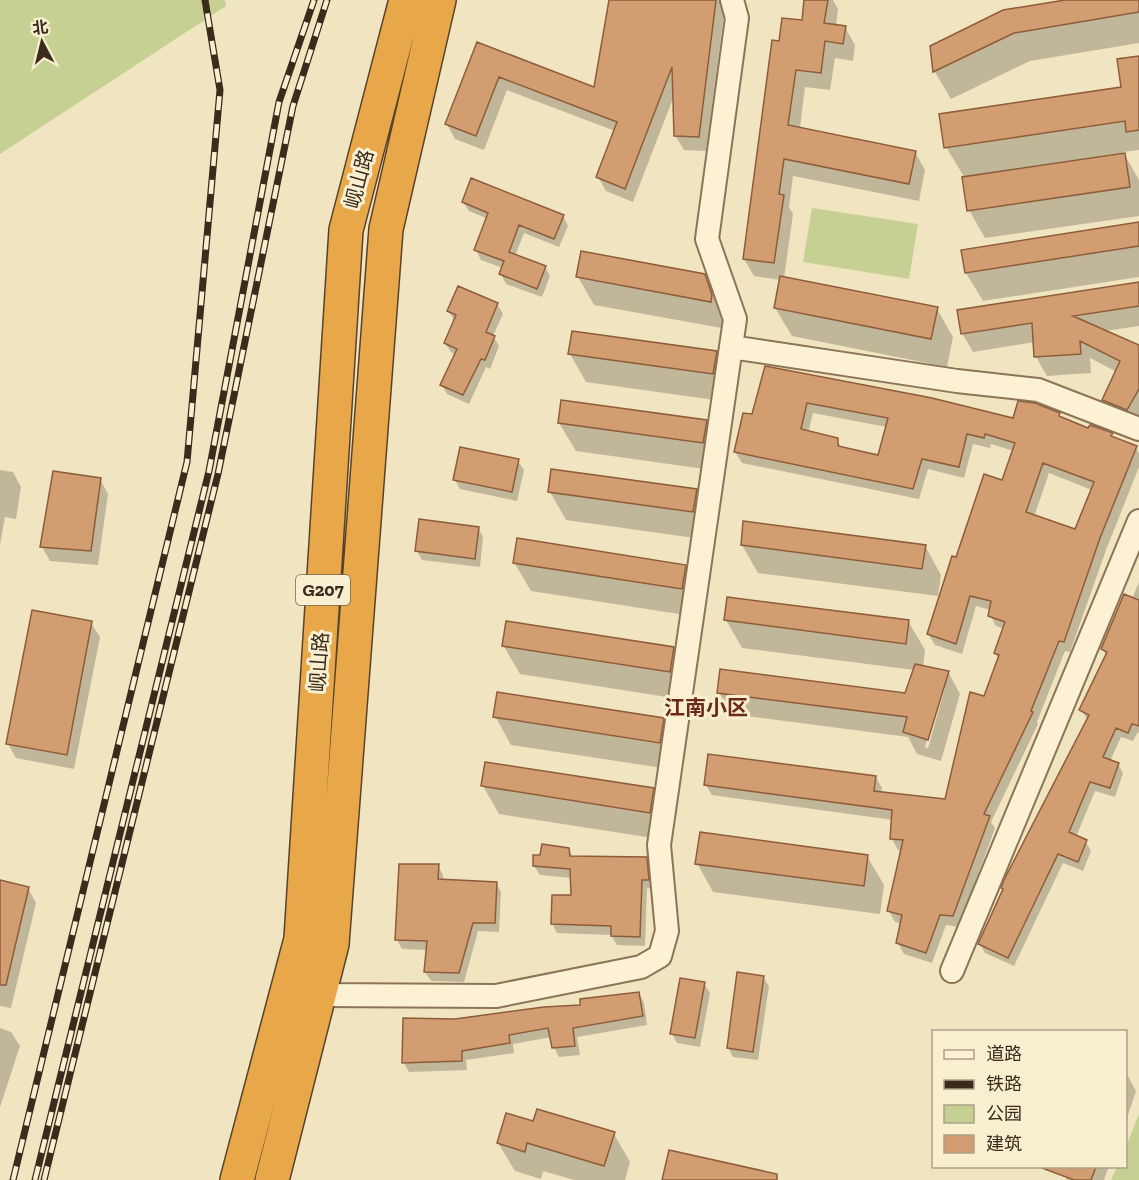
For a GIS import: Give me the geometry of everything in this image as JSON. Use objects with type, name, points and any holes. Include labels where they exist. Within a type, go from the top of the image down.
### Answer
[{"type":"highway","name":"岘山路","points":[[272,1180],[303,992],[302,939],[346,230],[406,0]]},
{"type":"highway","name":"岘山路","points":[[237,1180],[303,992],[332,945],[386,230],[439,0]]},
{"type":"street","points":[[303,992],[496,996],[641,967],[660,956],[667,931],[659,845],[735,319],[707,239],[737,18],[732,0]]},
{"type":"street","points":[[731,347],[957,381],[1038,390],[1139,429]]},
{"type":"street","points":[[952,971],[1139,521]]},
{"type":"green space","points":[[0,0],[225,0],[226,6],[0,154]]},
{"type":"green space","points":[[812,208],[918,224],[909,279],[803,262]]},
{"type":"green space","points":[[1139,1114],[1139,1180],[1111,1180],[1117,1168],[1127,1168],[1127,1144]]},
{"type":"building","points":[[609,0],[716,0],[699,137],[674,136],[672,67],[625,189],[596,177],[617,122],[499,77],[476,136],[445,124],[477,42],[594,87]]},
{"type":"building","points":[[804,0],[828,0],[824,23],[846,26],[843,44],[825,41],[821,73],[796,70],[788,125],[916,151],[909,184],[784,159],[779,194],[784,195],[774,263],[743,259],[772,40],[779,41],[782,18],[802,20]]},
{"type":"building","points":[[1065,0],[1139,0],[1139,12],[1014,33],[933,72],[930,46],[1003,10]]},
{"type":"building","points":[[1139,56],[1139,130],[1126,132],[1125,121],[944,148],[939,114],[1121,87],[1117,59]]},
{"type":"building","points":[[1125,153],[1130,187],[967,211],[962,177]]},
{"type":"building","points":[[471,178],[564,215],[554,239],[519,225],[509,252],[546,266],[537,289],[499,274],[504,261],[474,250],[488,213],[462,202]]},
{"type":"building","points":[[1139,222],[1139,246],[965,273],[961,250]]},
{"type":"building","points":[[581,251],[705,274],[712,295],[711,302],[576,277]]},
{"type":"building","points":[[780,276],[938,307],[931,339],[774,308]]},
{"type":"building","points":[[1139,282],[1139,306],[1073,316],[1139,345],[1139,389],[1127,410],[1102,400],[1120,361],[1080,341],[1081,354],[1034,357],[1032,323],[961,334],[957,310]]},
{"type":"building","points":[[458,286],[498,303],[486,332],[495,336],[485,360],[481,359],[463,395],[440,385],[457,349],[444,343],[456,315],[447,311]]},
{"type":"building","points":[[572,331],[717,351],[713,374],[568,354]]},
{"type":"building","points":[[765,366],[932,398],[1013,418],[1018,401],[1035,403],[1088,428],[1090,425],[1113,433],[1111,436],[1137,446],[1100,538],[1064,642],[1059,641],[1031,711],[1033,712],[984,814],[990,816],[953,916],[940,915],[926,953],[896,943],[902,915],[887,911],[903,840],[890,839],[892,810],[704,785],[708,754],[876,776],[874,791],[945,799],[970,692],[984,696],[999,655],[994,653],[1005,622],[988,616],[991,601],[970,596],[956,644],[927,634],[952,556],[956,557],[984,474],[1002,480],[1015,443],[985,434],[984,438],[967,434],[959,467],[922,459],[913,489],[734,452],[743,413],[752,414]],"holes":[[[807,403],[888,418],[878,455],[838,446],[838,438],[801,429]],[[1043,463],[1094,482],[1075,529],[1026,512]]]},
{"type":"building","points":[[561,400],[707,420],[703,443],[558,423]]},
{"type":"building","points":[[460,447],[519,459],[512,492],[453,480]]},
{"type":"building","points":[[551,469],[697,489],[693,512],[548,492]]},
{"type":"building","points":[[53,471],[101,478],[91,551],[40,547]]},
{"type":"building","points":[[419,519],[479,527],[475,559],[415,551]]},
{"type":"building","points":[[743,521],[926,545],[922,569],[741,545]]},
{"type":"building","points":[[517,538],[686,565],[682,589],[513,563]]},
{"type":"building","points":[[1124,594],[1139,600],[1139,726],[1132,724],[1128,733],[1116,728],[1103,757],[1119,763],[1110,788],[1090,782],[1069,832],[1087,840],[1078,862],[1058,854],[1008,958],[978,944],[1003,889],[1001,888],[1004,880],[1089,715],[1079,710],[1107,652],[1101,649]]},
{"type":"building","points":[[727,597],[909,620],[906,644],[724,620]]},
{"type":"building","points":[[32,610],[92,621],[67,755],[6,744]]},
{"type":"building","points":[[506,621],[674,647],[670,672],[502,646]]},
{"type":"building","points":[[915,664],[949,671],[928,740],[903,732],[907,717],[717,693],[720,669],[905,693]]},
{"type":"building","points":[[497,692],[664,718],[660,743],[493,717]]},
{"type":"building","points":[[485,762],[654,788],[650,813],[481,786]]},
{"type":"building","points":[[700,832],[868,855],[864,886],[695,864]]},
{"type":"building","points":[[542,844],[569,848],[570,856],[647,857],[649,880],[642,880],[640,937],[611,936],[611,926],[551,924],[552,895],[571,895],[570,869],[533,866],[533,855],[540,855]]},
{"type":"building","points":[[399,864],[439,864],[438,879],[497,882],[495,923],[473,923],[459,973],[424,972],[427,941],[395,940]]},
{"type":"building","points":[[0,880],[29,887],[6,985],[0,985]]},
{"type":"building","points":[[737,972],[764,976],[753,1052],[727,1048]]},
{"type":"building","points":[[680,978],[705,982],[695,1038],[670,1034]]},
{"type":"building","points":[[639,992],[643,1016],[573,1028],[575,1046],[552,1048],[548,1028],[509,1035],[510,1043],[462,1051],[462,1061],[402,1063],[403,1018],[455,1019],[544,1007],[580,1005],[580,999]]},
{"type":"building","points":[[537,1109],[615,1132],[604,1166],[527,1143],[525,1152],[497,1143],[506,1113],[533,1121]]},
{"type":"building","points":[[669,1150],[777,1174],[777,1180],[662,1180]]},
{"type":"building","points":[[1042,1168],[1096,1168],[1091,1180],[1074,1180]]},
{"type":"railway","points":[[13,1180],[187,462],[220,90],[205,0]]},
{"type":"railway","points":[[35,1180],[209,471],[279,102],[314,0]]},
{"type":"railway","points":[[44,1180],[218,474],[293,106],[327,0]]},
{"type":"district","name":"江南小区","points":[[706,707]]}]
